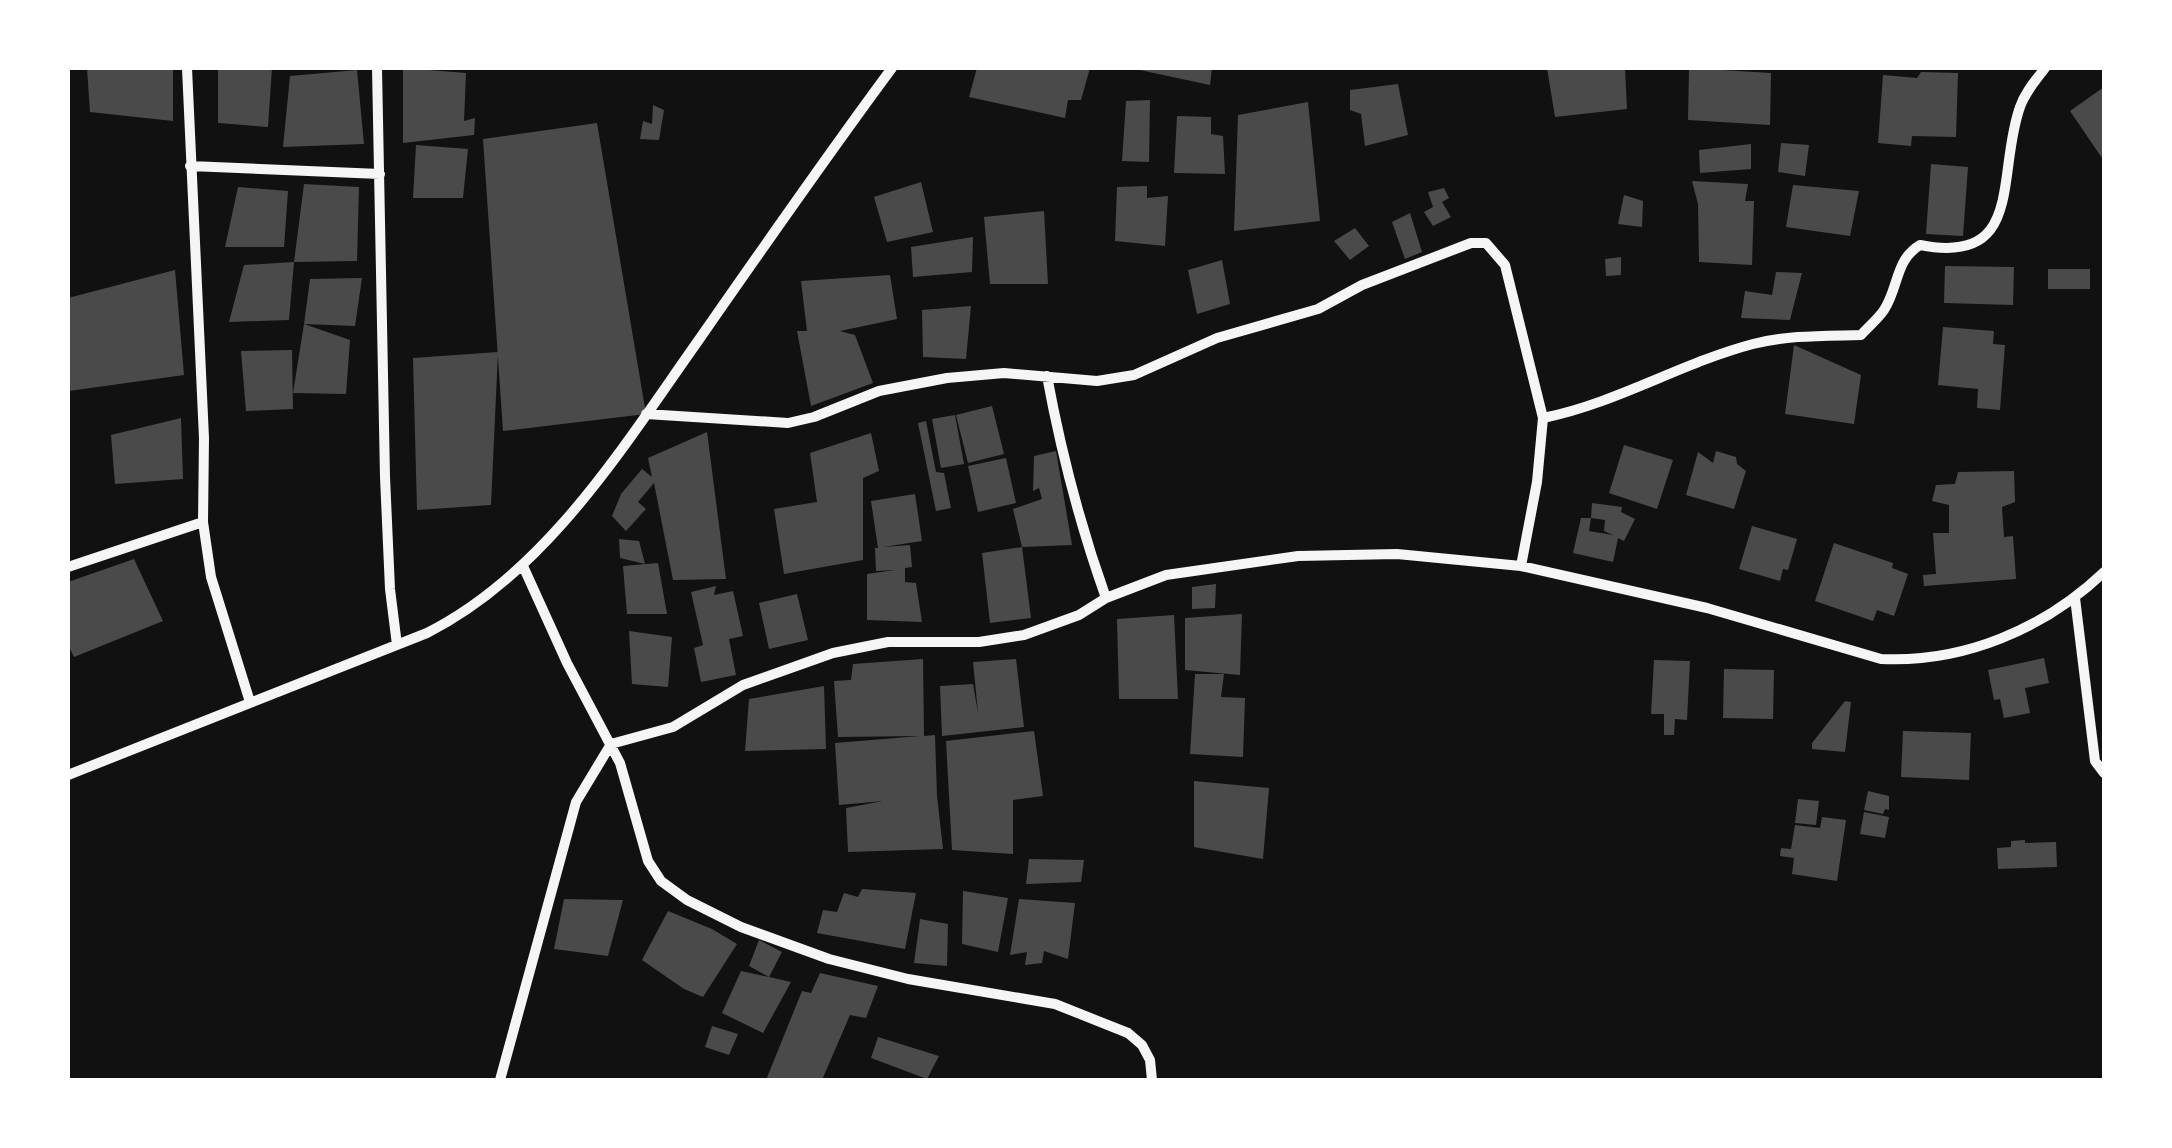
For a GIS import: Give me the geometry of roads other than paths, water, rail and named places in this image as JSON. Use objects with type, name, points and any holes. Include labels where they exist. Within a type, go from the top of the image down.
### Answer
[{"type":"street","points":[[187,68],[204,438],[204,522],[211,577],[250,702]]},
{"type":"street","points":[[377,68],[384,476],[397,645]]},
{"type":"street","points":[[68,775],[397,645],[462,615],[495,592],[542,546],[646,414],[892,68]]},
{"type":"street","points":[[1543,418],[1580,410],[1755,343],[1806,336],[1861,335],[1884,310],[1902,260],[1909,252],[1920,245],[1949,250],[1969,248],[1987,236],[2002,204],[2020,106],[2045,68]]},
{"type":"street","points":[[190,166],[380,174]]},
{"type":"street","points":[[646,414],[788,423],[879,391],[947,378],[1004,373],[1096,381],[1134,376],[1218,338],[1318,309],[1362,286],[1471,242],[1486,243],[1504,266],[1543,418],[1537,482],[1521,566]]},
{"type":"street","points":[[1047,376],[1072,495],[1106,598]]},
{"type":"street","points":[[68,567],[204,522]]},
{"type":"street","points":[[500,1080],[576,802],[612,744],[673,726],[743,685],[833,652],[888,642],[979,642],[1024,635],[1079,616],[1106,598],[1166,574],[1298,556],[1397,554],[1521,566],[1707,608],[1880,659],[1950,655],[2016,632],[2076,598],[2104,572]]},
{"type":"street","points":[[523,566],[567,663],[612,744],[630,792],[648,861],[662,881],[686,900],[741,927],[829,959],[908,979],[1055,1004],[1134,1036],[1150,1060],[1152,1080]]},
{"type":"street","points":[[2076,598],[2095,761],[2104,773]]}]
